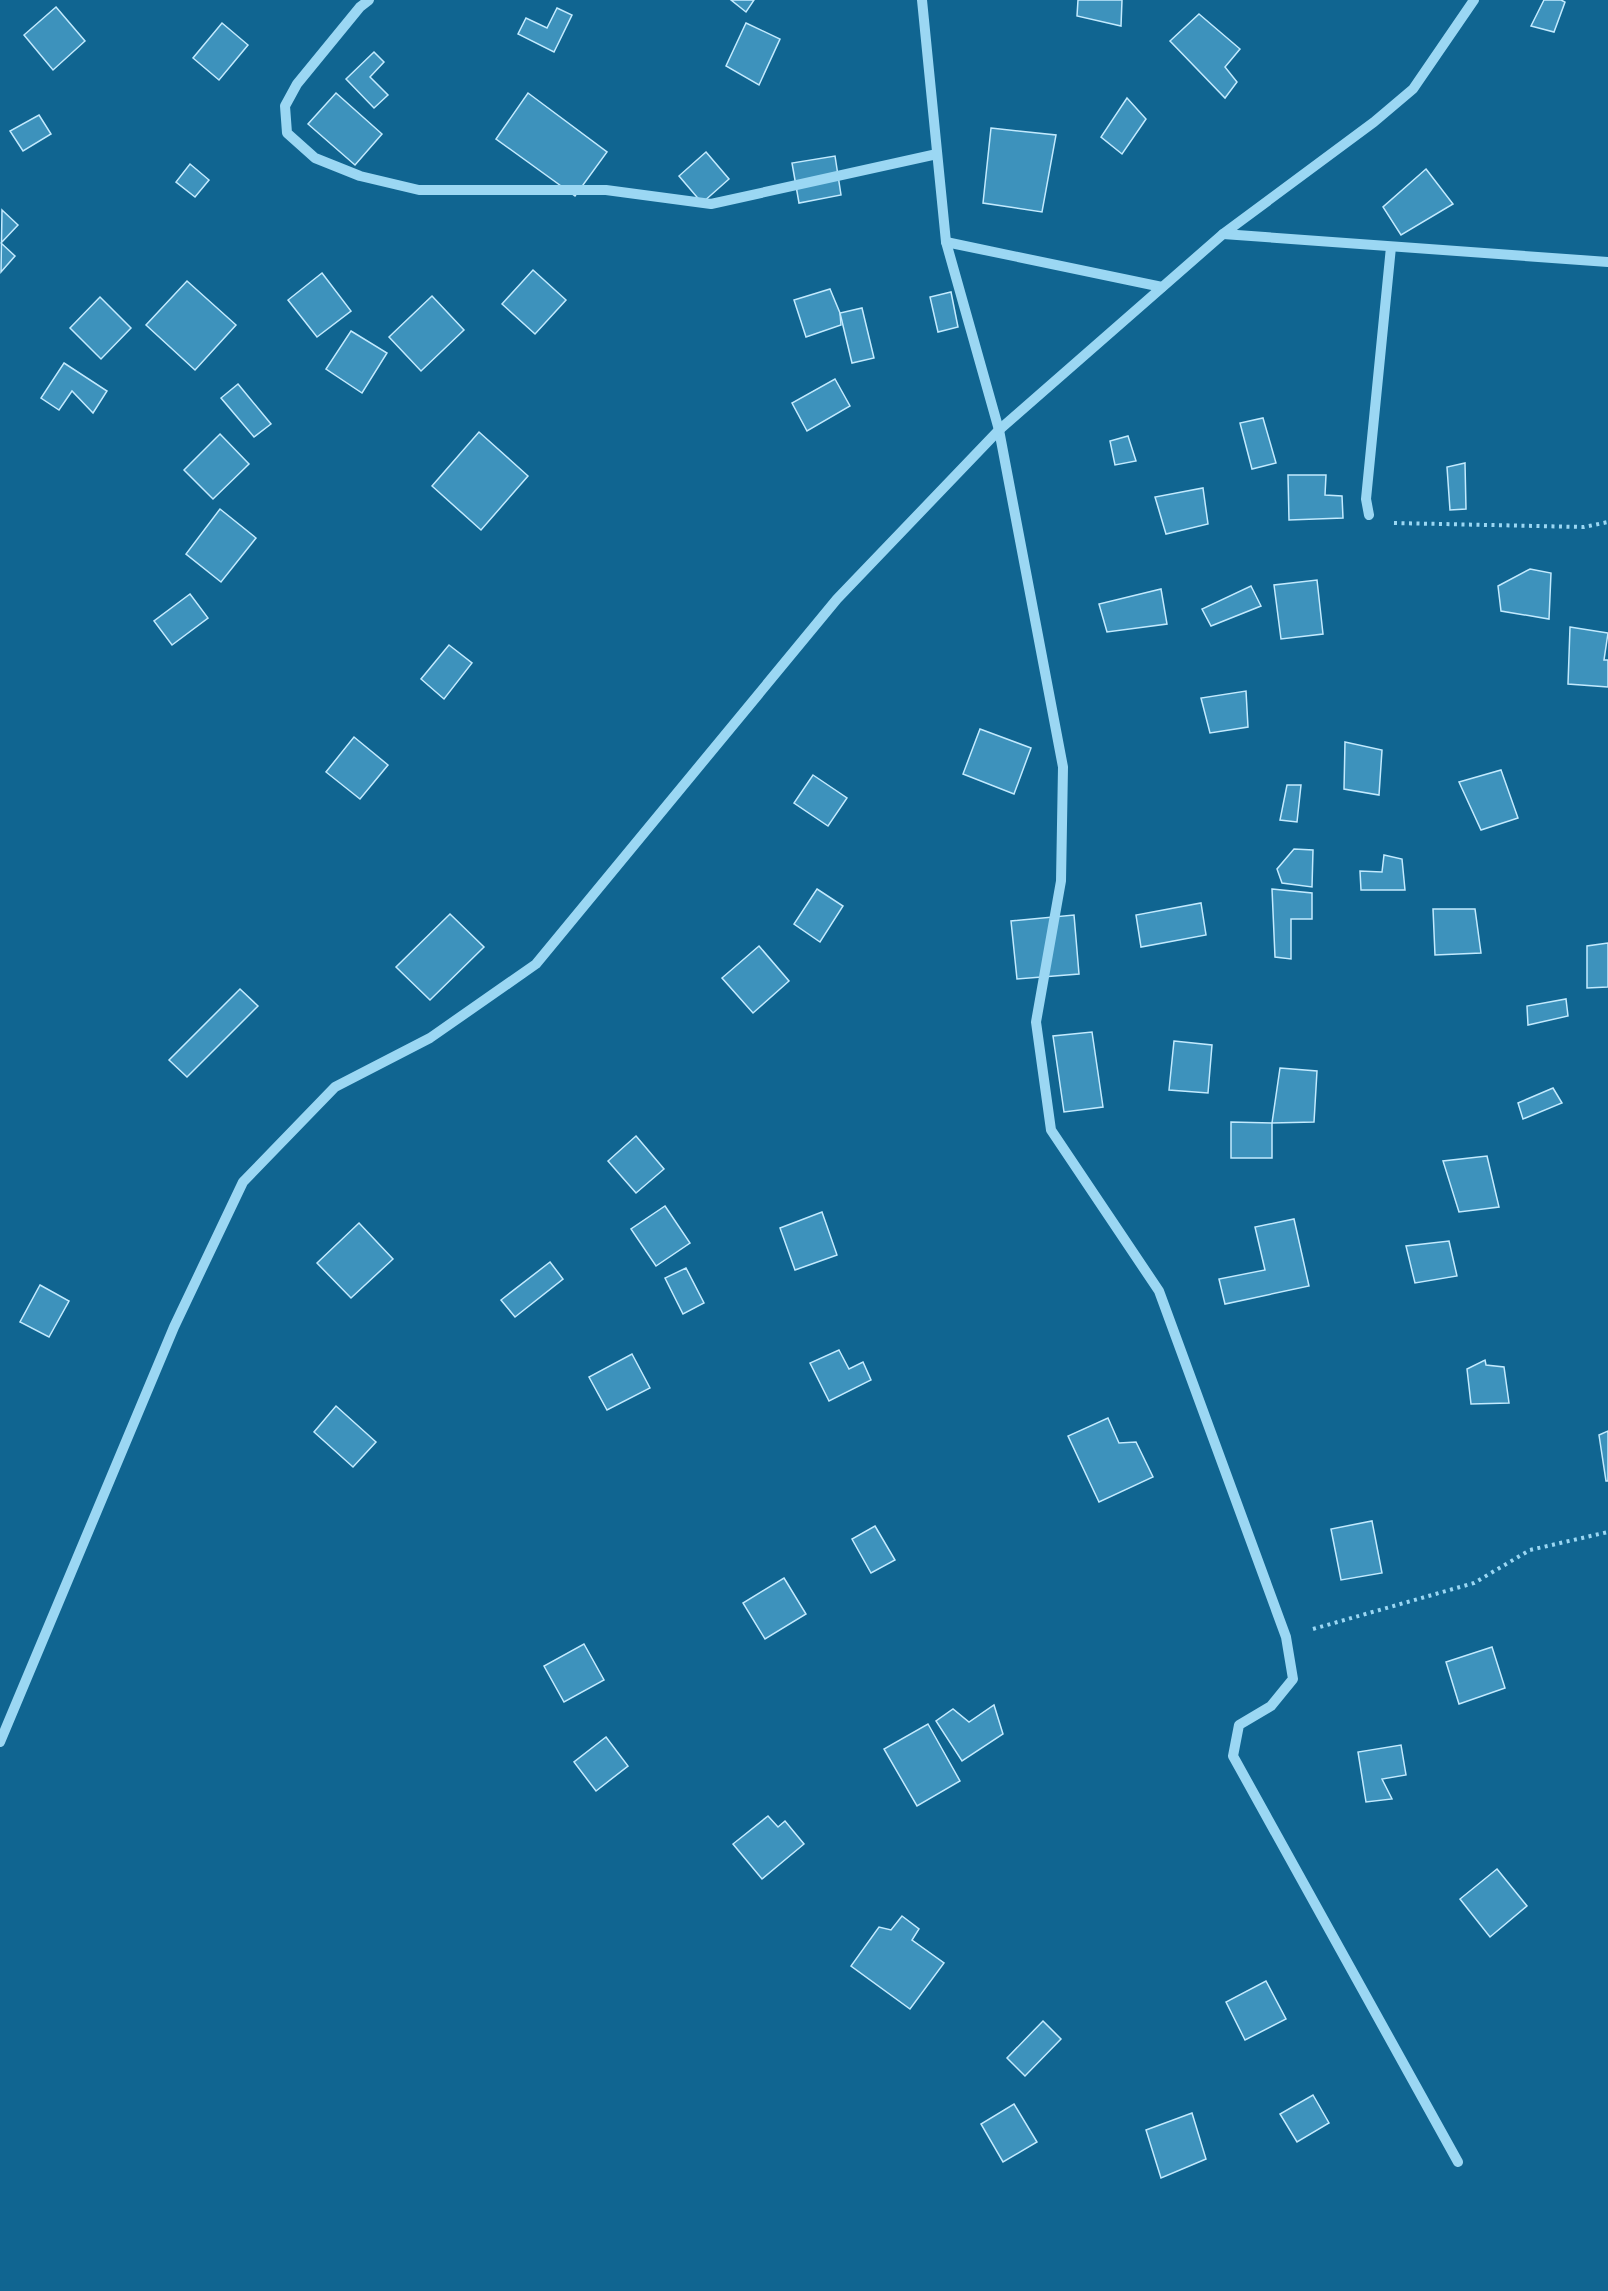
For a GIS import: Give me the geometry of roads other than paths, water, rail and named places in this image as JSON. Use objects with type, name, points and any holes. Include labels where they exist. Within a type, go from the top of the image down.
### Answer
[{"type":"street","points":[[369,0],[360,7],[297,84],[285,106],[287,133],[315,158],[360,176],[419,190],[606,190],[711,204],[937,154]]},
{"type":"street","points":[[922,0],[946,242],[999,430],[1063,767],[1061,881],[1036,1022],[1051,1130],[1159,1291],[1286,1636],[1293,1679],[1271,1706],[1239,1725],[1233,1756],[1458,2162]]},
{"type":"street","points":[[0,1742],[174,1327],[243,1182],[334,1087],[430,1038],[536,964],[837,599],[999,430],[1223,234],[1374,122],[1413,89],[1474,0]]},
{"type":"street","points":[[1223,234],[1608,262]]},
{"type":"street","points":[[946,242],[1162,287]]},
{"type":"street","points":[[1369,515],[1366,499],[1391,247]]}]
